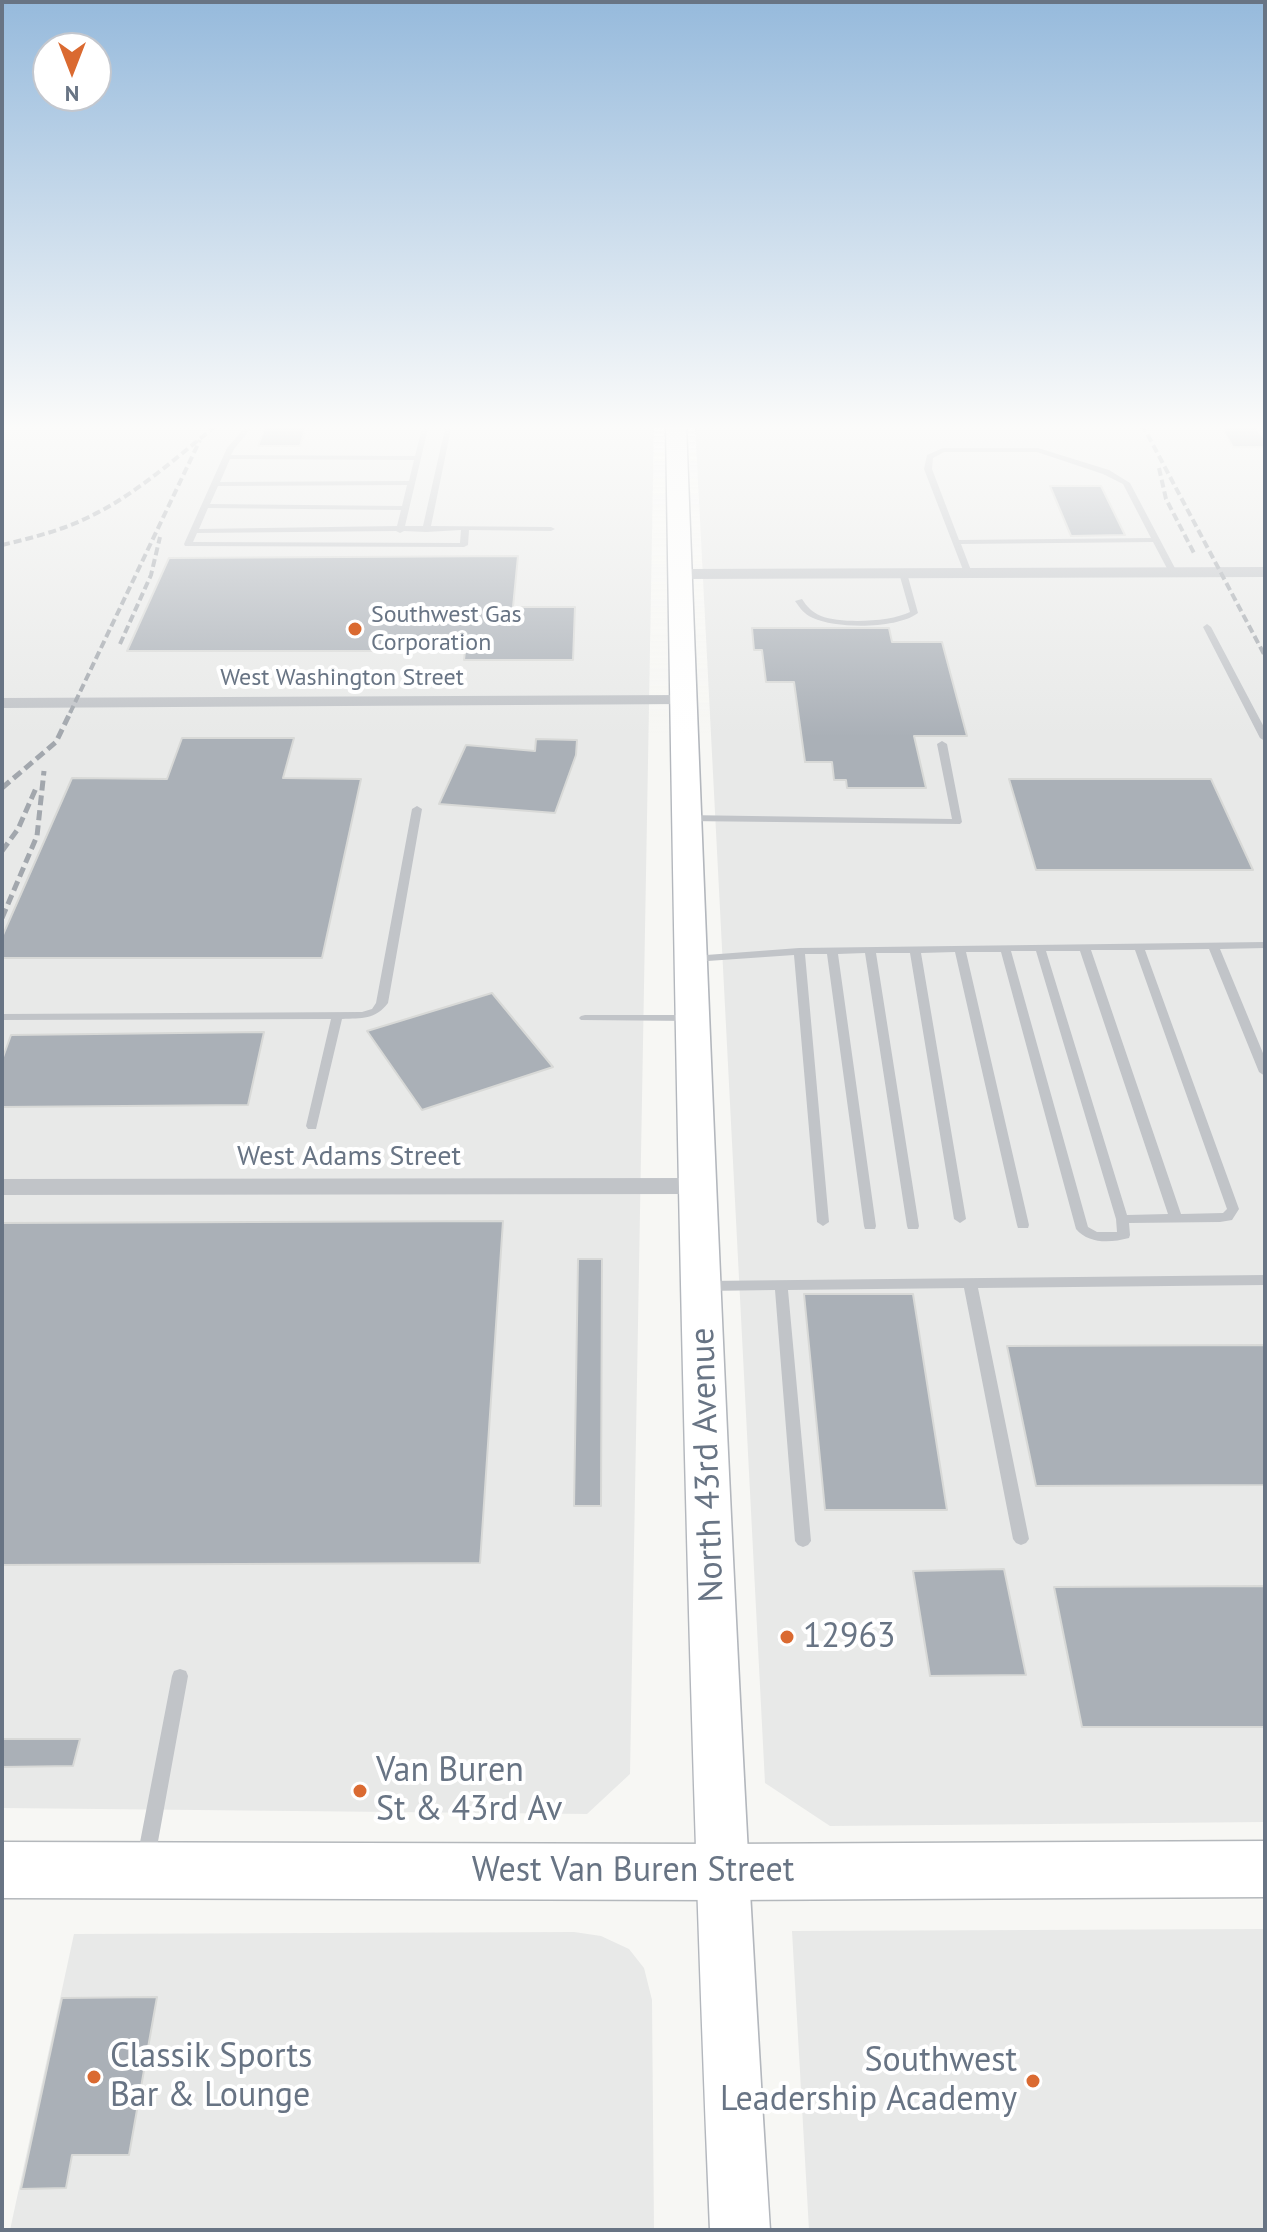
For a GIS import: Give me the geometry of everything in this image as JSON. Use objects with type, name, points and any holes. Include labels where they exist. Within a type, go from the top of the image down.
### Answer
[{"type":"main road","name":"North 43rd Avenue","points":[[679,528],[696,1186],[740,2230]]},
{"type":"main road","name":"West Van Buren Street","points":[[2,1870],[724,1872],[1265,1869]]},
{"type":"street","points":[[680,574],[1265,572]]},
{"type":"street","name":"West Washington Street","points":[[2,703],[682,700]]},
{"type":"street","name":"West Adams Street","points":[[2,1187],[696,1186]]},
{"type":"lane","points":[[195,528],[188,544],[464,545],[465,528]]},
{"type":"lane","points":[[194,531],[462,528]]},
{"type":"lane","points":[[479,528],[551,529]]},
{"type":"lane","points":[[951,528],[968,573]]},
{"type":"lane","points":[[1150,528],[1173,572]]},
{"type":"lane","points":[[956,542],[1156,540]]},
{"type":"lane","points":[[799,601],[801,607],[816,618],[834,622],[904,618],[914,613],[903,573]]},
{"type":"lane","points":[[1207,627],[1265,738]]},
{"type":"lane","points":[[685,818],[957,822],[942,744]]},
{"type":"lane","points":[[2,1017],[363,1015],[376,1011],[382,1003],[417,809]]},
{"type":"lane","points":[[690,959],[799,951],[1265,945]]},
{"type":"lane","points":[[1213,946],[1265,1072]]},
{"type":"lane","points":[[1084,947],[1176,1218]]},
{"type":"lane","points":[[1122,1219],[1220,1218],[1227,1217],[1233,1209],[1139,947]]},
{"type":"lane","points":[[1005,948],[1082,1229],[1101,1237],[1124,1235],[1122,1219],[1040,948]]},
{"type":"lane","points":[[915,949],[960,1219]]},
{"type":"lane","points":[[960,949],[1023,1225]]},
{"type":"lane","points":[[870,950],[913,1226]]},
{"type":"lane","points":[[799,951],[823,1222]]},
{"type":"lane","points":[[832,951],[870,1226]]},
{"type":"lane","points":[[312,1126],[337,1015]]},
{"type":"lane","points":[[585,1018],[691,1018]]},
{"type":"lane","points":[[701,1286],[1265,1280]]},
{"type":"lane","points":[[970,1283],[1021,1539]]},
{"type":"lane","points":[[781,1285],[803,1541]]},
{"type":"lane","points":[[144,1869],[180,1676]]},
{"type":"shaded area","points":[[2,528],[652,528],[630,1774],[587,1814],[2,1808]]},
{"type":"shaded area","points":[[700,528],[1265,528],[1265,1822],[830,1826],[765,1783]]},
{"type":"shaded area","name":"Southwest Leadership Academy","points":[[1265,1929],[1265,2230],[809,2230],[792,1931]]},
{"type":"shaded area","points":[[574,1932],[601,1936],[629,1949],[644,1968],[652,2000],[654,2230],[10,2230],[74,1934]]},
{"type":"building","points":[[1068,528],[1122,528],[1125,535],[1071,536]]},
{"type":"building","name":"Southwest Gas Corporation","points":[[518,556],[513,607],[575,607],[573,660],[464,660],[465,651],[127,651],[169,558]]},
{"type":"building","points":[[752,628],[889,628],[892,642],[942,642],[967,736],[914,736],[926,788],[847,788],[846,780],[834,780],[832,762],[805,762],[794,682],[766,682],[762,650],[754,650]]},
{"type":"building","points":[[182,738],[294,738],[283,778],[361,779],[322,958],[2,958],[2,937],[72,778],[167,779]]},
{"type":"building","points":[[536,739],[577,740],[576,755],[555,813],[439,804],[466,745],[535,751]]},
{"type":"building","points":[[1009,779],[1211,779],[1253,870],[1036,870]]},
{"type":"building","points":[[492,993],[553,1067],[422,1110],[367,1031]]},
{"type":"building","points":[[264,1032],[248,1105],[2,1107],[2,1060],[11,1035]]},
{"type":"building","points":[[503,1221],[480,1563],[2,1565],[2,1223]]},
{"type":"building","points":[[578,1259],[602,1259],[601,1506],[574,1506]]},
{"type":"building","points":[[804,1294],[913,1294],[947,1510],[825,1510]]},
{"type":"building","points":[[1265,1345],[1265,1485],[1036,1486],[1007,1346]]},
{"type":"building","points":[[1004,1569],[1026,1675],[930,1676],[913,1571]]},
{"type":"building","points":[[1265,1586],[1265,1727],[1082,1727],[1054,1587]]},
{"type":"building","points":[[2,1739],[80,1739],[73,1766],[2,1767]]},
{"type":"building","name":"Classik Sports Bar & Lounge","points":[[157,1997],[129,2155],[72,2155],[66,2188],[21,2189],[62,1998]]},
{"type":"railway","points":[[2,545],[60,528]]},
{"type":"railway","points":[[70,713],[158,528]]},
{"type":"railway","points":[[1181,528],[1195,555]]},
{"type":"railway","points":[[1197,528],[1265,656]]},
{"type":"railway","points":[[120,644],[151,575],[160,537]]},
{"type":"railway","points":[[2,788],[56,742],[71,711]]},
{"type":"railway","points":[[2,918],[37,836],[44,771]]},
{"type":"railway","points":[[2,851],[18,829],[37,786]]},
{"type":"place","name":"Southwest Gas Corporation","points":[[355,629]]},
{"type":"place","name":"12963","points":[[787,1637]]},
{"type":"place","name":"Van Buren St & 43rd Av","points":[[360,1791]]},
{"type":"place","name":"Classik Sports Bar & Lounge","points":[[94,2077]]},
{"type":"place","name":"Southwest Leadership Academy","points":[[1033,2081]]}]
